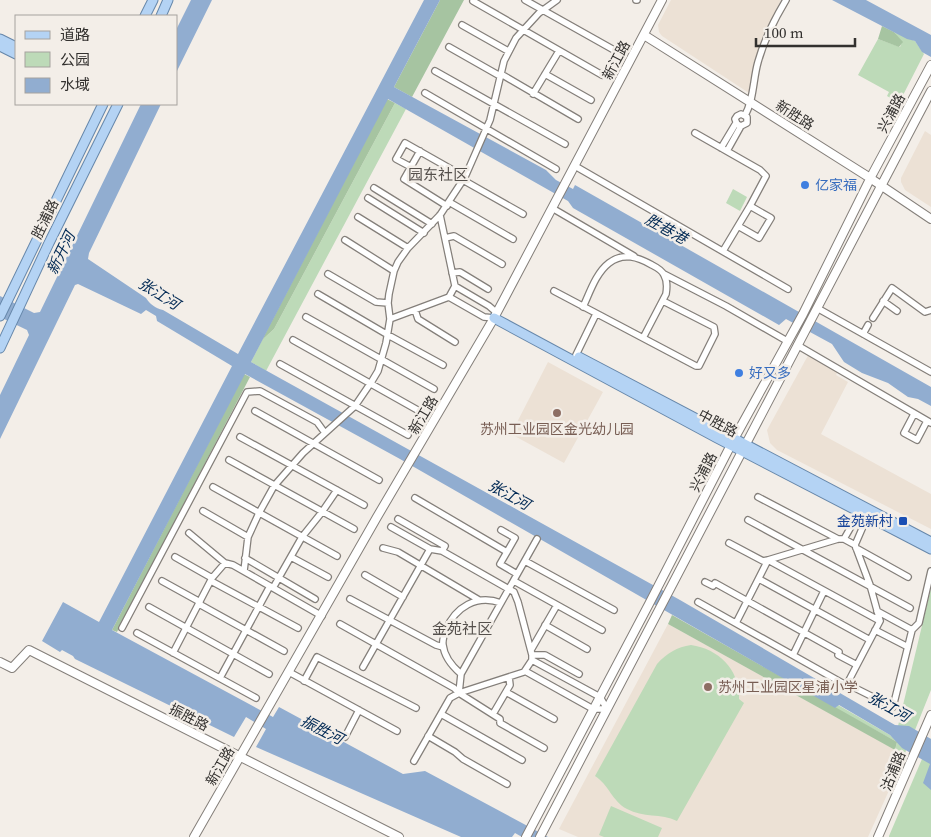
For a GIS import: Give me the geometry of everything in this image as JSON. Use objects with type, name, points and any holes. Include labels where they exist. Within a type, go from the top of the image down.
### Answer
[{"type":"main road","points":[[146,15],[153,0]]},
{"type":"main road","points":[[161,15],[168,0]]},
{"type":"main road","points":[[0,39],[15,46]]},
{"type":"main road","points":[[0,46],[15,54]]},
{"type":"main road","name":"胜浦路","points":[[0,316],[103,105]]},
{"type":"main road","name":"胜浦路","points":[[0,348],[48,243],[117,105]]},
{"type":"main road","name":"中胜路","points":[[496,316],[576,355],[732,442]]},
{"type":"main road","name":"中胜路","points":[[496,316],[931,549]]},
{"type":"main road","name":"中胜路","points":[[865,512],[931,542]]},
{"type":"street","points":[[473,0],[602,75]]},
{"type":"street","points":[[525,0],[614,50]]},
{"type":"street","points":[[244,571],[248,537],[258,513],[274,486],[291,465],[355,406],[371,384],[381,360],[388,335],[390,319],[388,304],[394,271],[408,248],[440,215],[464,178],[485,132],[508,51],[523,30],[543,10],[557,0]]},
{"type":"street","name":"新江路","points":[[194,837],[415,452],[496,316],[662,0]]},
{"type":"street","points":[[724,150],[738,124],[736,117],[743,115],[750,102],[764,43],[786,0]]},
{"type":"street","points":[[462,25],[508,51]]},
{"type":"street","name":"新胜路","points":[[644,35],[870,178],[931,219]]},
{"type":"street","points":[[449,47],[578,120]]},
{"type":"street","points":[[533,94],[559,51]]},
{"type":"street","name":"兴浦路","points":[[526,837],[650,604],[732,442],[803,314],[870,178],[931,65]]},
{"type":"street","points":[[435,71],[565,144]]},
{"type":"street","points":[[545,74],[591,100]]},
{"type":"street","name":"兴浦路","points":[[541,835],[931,91]]},
{"type":"street","points":[[425,93],[485,132],[556,169]]},
{"type":"street","points":[[738,124],[747,123],[748,119],[743,115]]},
{"type":"street","points":[[695,133],[764,172],[766,176],[723,251]]},
{"type":"street","points":[[410,167],[396,159],[405,143],[522,214]]},
{"type":"street","points":[[420,151],[404,179],[513,239]]},
{"type":"street","points":[[575,166],[788,289]]},
{"type":"street","points":[[374,188],[432,224]]},
{"type":"street","points":[[368,198],[424,233]]},
{"type":"street","points":[[738,226],[759,238],[771,218],[750,206]]},
{"type":"street","points":[[552,208],[656,267],[664,274],[726,306],[787,341]]},
{"type":"street","points":[[390,319],[449,297],[455,286],[440,215]]},
{"type":"street","points":[[358,217],[408,248]]},
{"type":"street","points":[[445,238],[454,236],[502,264]]},
{"type":"street","points":[[345,240],[394,271]]},
{"type":"street","points":[[584,307],[604,267],[618,258],[634,256]]},
{"type":"street","points":[[452,273],[460,272],[488,289]]},
{"type":"street","points":[[328,274],[376,302],[388,304]]},
{"type":"street","points":[[643,338],[667,288],[664,274]]},
{"type":"street","points":[[449,297],[484,317],[496,316],[490,306],[455,286]]},
{"type":"street","points":[[873,318],[892,288],[925,312],[931,310]]},
{"type":"street","points":[[554,291],[696,366],[702,363],[715,334],[714,327],[662,301]]},
{"type":"street","points":[[318,294],[443,365]]},
{"type":"street","points":[[883,301],[897,311]]},
{"type":"street","points":[[817,308],[931,372]]},
{"type":"street","points":[[415,310],[418,319],[455,342]]},
{"type":"street","points":[[576,355],[596,314]]},
{"type":"street","points":[[306,317],[434,389]]},
{"type":"street","points":[[863,334],[868,325]]},
{"type":"street","points":[[293,340],[422,412]]},
{"type":"street","points":[[797,345],[929,422],[917,440],[904,434],[914,414]]},
{"type":"street","points":[[280,364],[408,435]]},
{"type":"street","points":[[122,628],[248,392],[260,391],[317,422],[325,433]]},
{"type":"street","points":[[255,411],[379,480]]},
{"type":"street","points":[[240,437],[364,505]]},
{"type":"street","points":[[229,460],[354,529]]},
{"type":"street","points":[[213,487],[338,556]]},
{"type":"street","points":[[220,678],[259,607],[302,537],[322,512],[336,490]]},
{"type":"street","points":[[758,497],[841,539],[908,577]]},
{"type":"street","points":[[415,498],[507,552]]},
{"type":"street","points":[[203,511],[248,537]]},
{"type":"street","points":[[728,543],[763,560],[768,560],[841,539],[865,512]]},
{"type":"street","points":[[847,684],[880,621],[870,585],[856,547],[865,512]]},
{"type":"street","points":[[398,519],[445,546],[442,551]]},
{"type":"street","points":[[748,520],[910,608]]},
{"type":"street","points":[[391,527],[430,550],[442,551],[514,592],[532,655],[600,697],[607,709],[593,710],[525,671]]},
{"type":"street","points":[[501,530],[515,538],[500,564],[517,574]]},
{"type":"street","points":[[189,533],[225,563],[233,564],[322,616]]},
{"type":"street","points":[[459,693],[461,674],[537,539]]},
{"type":"street","points":[[383,548],[398,552],[479,600]]},
{"type":"street","points":[[363,668],[430,550]]},
{"type":"street","points":[[175,557],[298,628]]},
{"type":"street","points":[[290,557],[328,578]]},
{"type":"street","points":[[245,558],[315,599]]},
{"type":"street","points":[[736,623],[768,560]]},
{"type":"street","points":[[768,560],[880,621]]},
{"type":"street","points":[[525,561],[614,610]]},
{"type":"street","points":[[172,653],[211,579],[225,563]]},
{"type":"street","points":[[698,602],[844,684],[893,707],[912,630],[919,623],[931,571]]},
{"type":"street","points":[[365,575],[404,597]]},
{"type":"street","points":[[759,579],[870,640]]},
{"type":"street","points":[[162,581],[284,651]]},
{"type":"street","points":[[514,581],[602,630]]},
{"type":"street","points":[[706,582],[713,586],[715,583],[840,652],[838,655],[857,665]]},
{"type":"street","points":[[793,655],[824,591]]},
{"type":"street","points":[[350,599],[443,647]]},
{"type":"street","points":[[461,674],[450,662],[443,647],[445,632],[454,616],[470,602],[479,600],[494,601],[501,604]]},
{"type":"street","points":[[414,760],[450,698],[459,693],[525,671],[545,625],[557,605]]},
{"type":"street","points":[[149,607],[269,674]]},
{"type":"street","points":[[877,611],[912,630]]},
{"type":"street","points":[[340,624],[454,688],[500,719],[500,723],[544,748]]},
{"type":"street","points":[[545,625],[587,649]]},
{"type":"street","points":[[875,630],[908,647]]},
{"type":"street","points":[[136,633],[256,698]]},
{"type":"street","name":"振胜路","points":[[0,662],[12,668],[29,650],[399,837]]},
{"type":"street","points":[[532,655],[544,655],[579,674]]},
{"type":"street","points":[[304,681],[317,657],[416,708]]},
{"type":"street","points":[[289,672],[397,731]]},
{"type":"street","points":[[493,714],[510,686],[509,677]]},
{"type":"street","points":[[506,692],[554,719]]},
{"type":"street","points":[[345,737],[359,710]]},
{"type":"street","points":[[440,714],[522,760]]},
{"type":"street","name":"沽浦路","points":[[878,837],[931,714]]},
{"type":"street","points":[[428,736],[507,784]]},
{"type":"shaded area","points":[[671,0],[781,0],[762,38],[755,61],[749,93],[662,36],[658,25]]},
{"type":"shaded area","points":[[925,131],[931,135],[931,207],[905,190],[901,182],[901,178]]},
{"type":"shaded area","points":[[811,350],[840,367],[836,375],[848,382],[821,434],[931,494],[931,529],[777,450],[770,443],[767,430]]},
{"type":"shaded area","name":"苏州工业园区金光幼儿园","points":[[548,362],[603,392],[564,463],[511,434]]},
{"type":"shaded area","name":"苏州工业园区星浦小学","points":[[668,624],[905,755],[868,837],[578,837],[559,829]]},
{"type":"green space","points":[[440,0],[464,0],[412,97],[394,87]]},
{"type":"green space","points":[[882,26],[894,32],[903,42],[899,47],[878,39]]},
{"type":"green space","points":[[894,32],[915,41],[924,54],[899,103],[887,96],[889,92],[858,75],[878,39],[900,47],[902,42]]},
{"type":"green space","points":[[387,99],[395,103],[274,329],[262,340]]},
{"type":"green space","points":[[395,103],[406,109],[266,371],[251,362],[262,340],[274,329]]},
{"type":"green space","points":[[733,189],[747,197],[740,211],[726,203]]},
{"type":"green space","points":[[244,374],[250,377],[117,632],[112,630]]},
{"type":"green space","points":[[931,588],[931,690],[915,730],[898,726]]},
{"type":"green space","points":[[672,615],[897,742],[895,750],[668,624]]},
{"type":"green space","points":[[691,645],[710,651],[726,663],[736,679],[739,699],[744,703],[677,821],[665,817],[639,814],[622,806],[595,776],[657,664],[672,651]]},
{"type":"green space","points":[[838,705],[890,735],[906,750],[905,755],[895,750],[897,742],[835,708]]},
{"type":"green space","points":[[931,738],[931,837],[889,837],[889,836]]},
{"type":"green space","points":[[611,806],[662,828],[658,837],[604,837],[599,835]]},
{"type":"water","points":[[191,0],[212,0],[178,69],[178,26]]},
{"type":"water","points":[[424,0],[440,0],[394,87],[546,170],[556,180],[573,189],[575,185],[931,387],[931,406],[918,399],[908,397],[888,383],[862,373],[844,362],[832,344],[786,319],[779,325],[573,208],[568,201],[388,99],[251,362],[680,600],[895,725],[909,726],[931,739],[931,790],[923,783],[930,764],[902,748],[890,735],[839,705],[835,708],[400,459],[245,374],[112,630],[273,717],[279,707],[403,774],[425,771],[548,837],[522,837],[515,833],[512,837],[461,837],[256,747],[266,729],[246,717],[234,737],[75,659],[62,650],[60,652],[42,641],[63,602],[99,622],[232,366],[157,321],[156,316],[146,310],[141,314],[78,284],[75,285],[0,439],[0,395],[29,335],[27,330],[0,317],[0,296],[34,313],[40,312],[141,105],[161,105],[89,253],[88,259],[146,298],[155,307],[238,354]]},
{"type":"water","points":[[832,0],[866,0],[931,35],[931,57],[922,52],[915,41],[907,39]]},
{"type":"place","name":"亿家福","points":[[805,185]]},
{"type":"place","name":"好又多","points":[[739,373]]},
{"type":"place","name":"苏州工业园区金光幼儿园","points":[[557,413]]},
{"type":"place","name":"金苑新村","points":[[903,521]]},
{"type":"place","name":"苏州工业园区星浦小学","points":[[708,687]]},
{"type":"district","name":"园东社区","points":[[438,175]]},
{"type":"district","name":"金苑社区","points":[[462,629]]},
{"type":"water label","name":"胜巷港","points":[[666,229]]},
{"type":"water label","name":"新开河","points":[[61,253]]},
{"type":"water label","name":"张江河","points":[[159,294]]},
{"type":"water label","name":"张江河","points":[[509,495]]},
{"type":"water label","name":"张江河","points":[[889,707]]},
{"type":"water label","name":"振胜河","points":[[322,730]]}]
